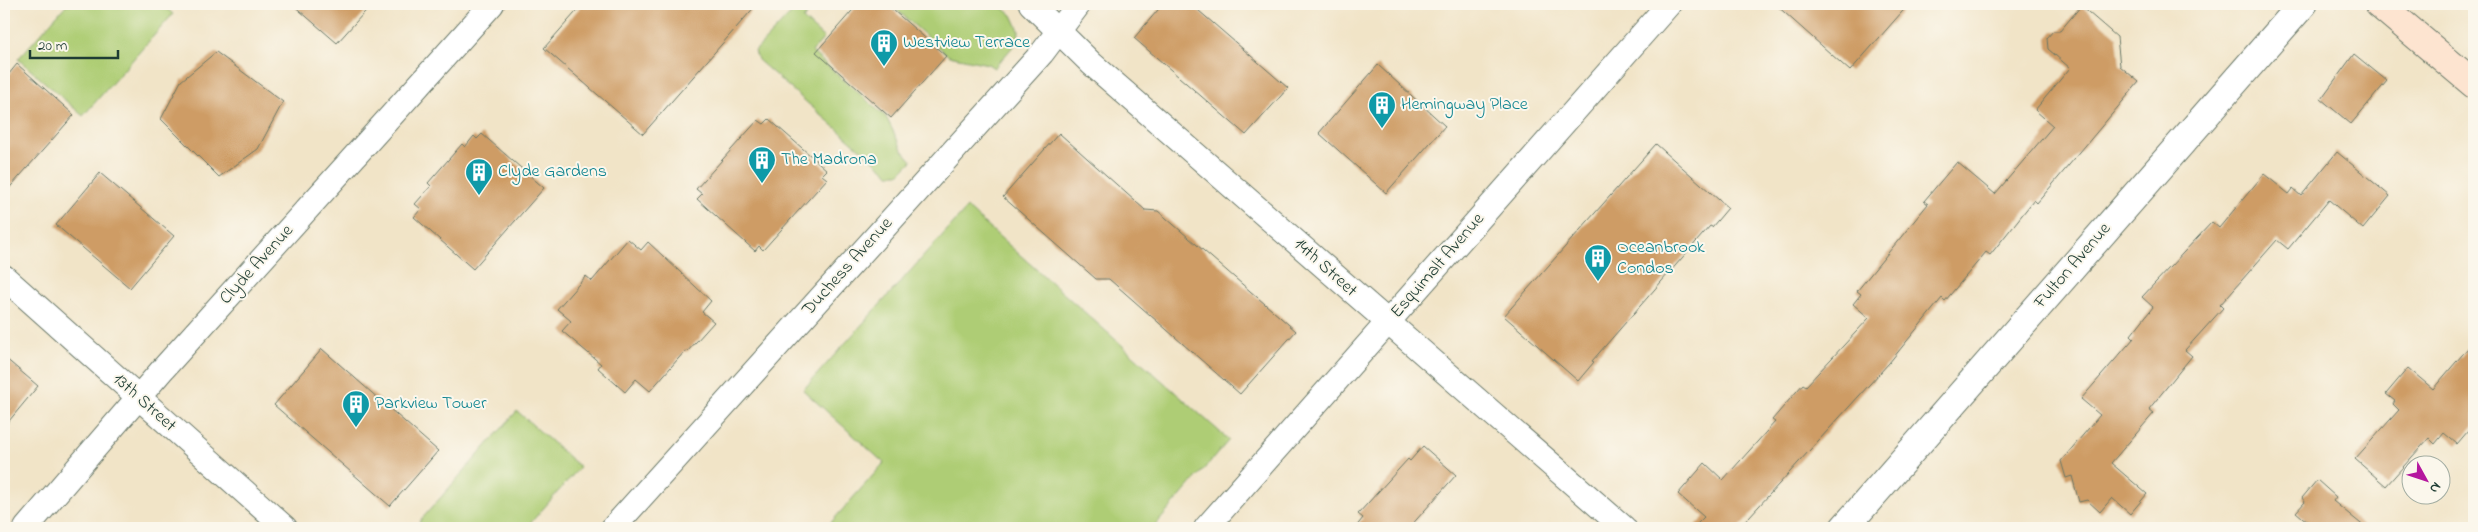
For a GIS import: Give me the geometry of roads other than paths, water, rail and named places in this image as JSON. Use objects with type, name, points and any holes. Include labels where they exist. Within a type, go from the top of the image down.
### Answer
[{"type":"main road","points":[[2379,4],[2474,84]]},
{"type":"street","name":"Clyde Avenue","points":[[26,528],[138,399],[492,4]]},
{"type":"street","name":"14th Street","points":[[1031,4],[1092,64],[1387,324],[1624,528]]},
{"type":"street","name":"Duchess Avenue","points":[[613,528],[1042,53],[1080,4]]},
{"type":"street","name":"Esquimalt Avenue","points":[[1206,528],[1668,4]]},
{"type":"street","name":"Fulton Avenue","points":[[1844,528],[2303,4]]},
{"type":"street","name":"13th Street","points":[[4,277],[138,399],[285,528]]},
{"type":"place","name":"Westview Terrace","points":[[884,67]]},
{"type":"place","name":"Hemingway Place","points":[[1382,129]]},
{"type":"place","name":"The Madrona","points":[[762,184]]},
{"type":"place","name":"Clyde Gardens","points":[[479,196]]},
{"type":"place","name":"Oceanbrook Condos","points":[[1598,282]]},
{"type":"place","name":"Parkview Tower","points":[[356,428]]}]
